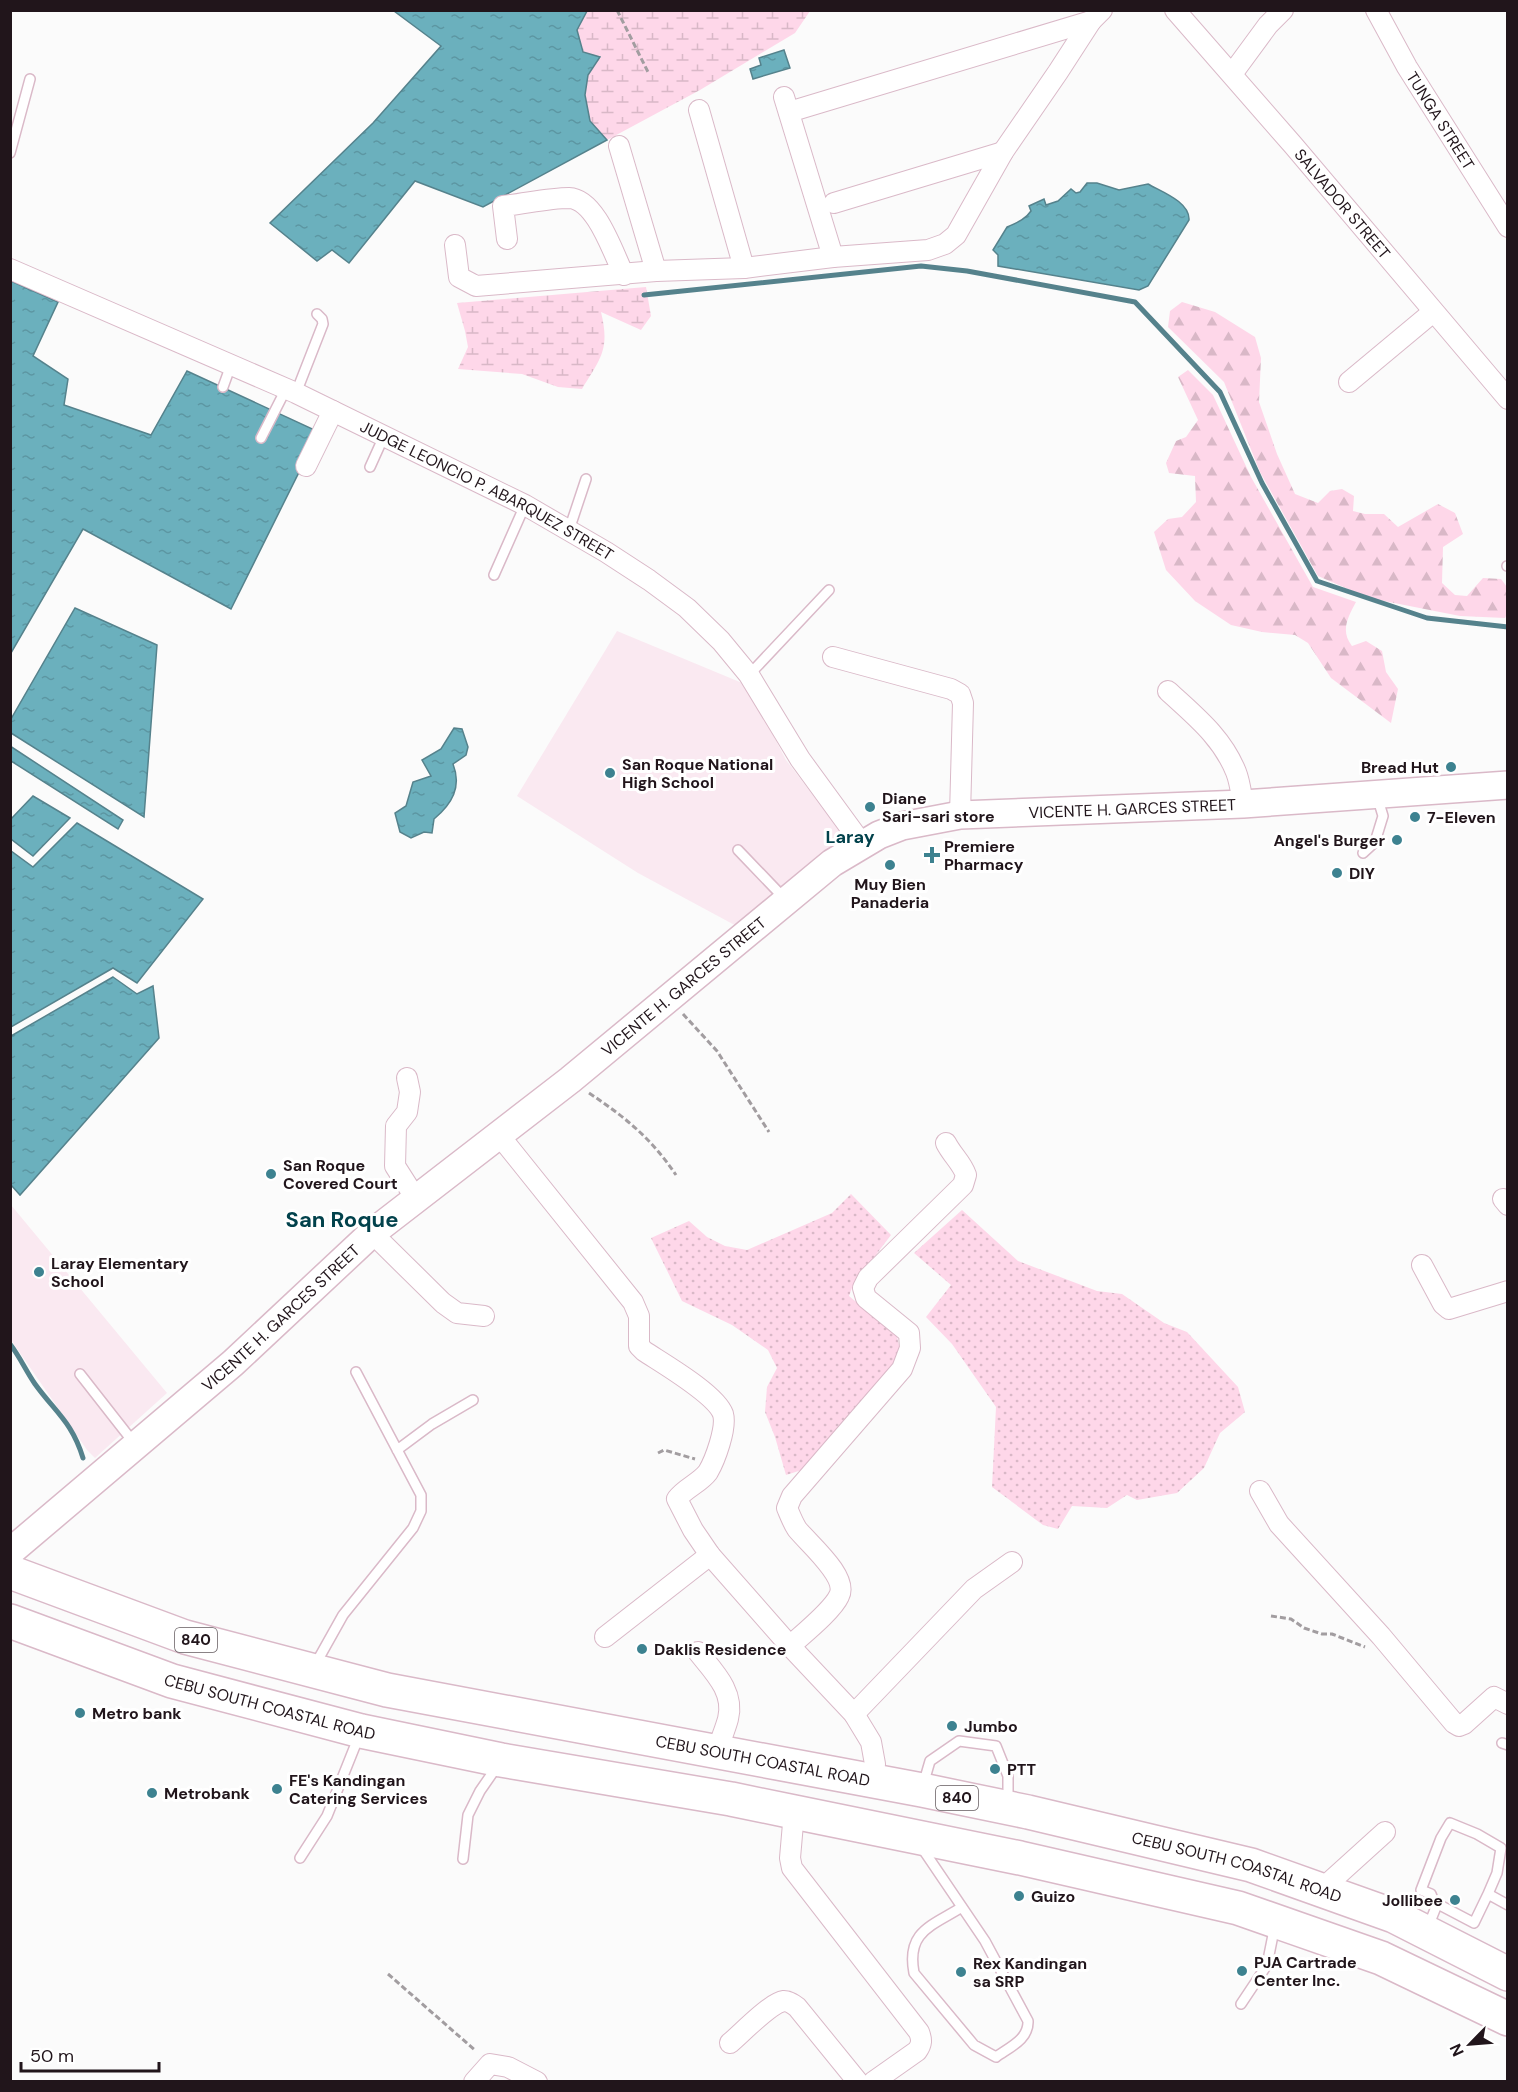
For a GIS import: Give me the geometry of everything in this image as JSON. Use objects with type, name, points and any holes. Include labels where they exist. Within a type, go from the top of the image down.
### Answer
[{"type":"highway","name":"CEBU SOUTH COASTAL ROAD","points":[[10,1572],[185,1637],[387,1689],[921,1790],[1251,1864],[1394,1916],[1430,1917],[1508,1974]]},
{"type":"highway","name":"CEBU SOUTH COASTAL ROAD","points":[[10,1621],[172,1681],[361,1731],[501,1760],[731,1799],[1020,1858],[1238,1908],[1381,1958],[1508,2019]]},
{"type":"street","name":"SALVADOR STREET","points":[[1175,10],[1508,399]]},
{"type":"street","points":[[1232,74],[1268,25],[1283,10]]},
{"type":"street","name":"TUNGA STREET","points":[[1376,10],[1407,67],[1508,227]]},
{"type":"street","points":[[833,257],[787,104],[1097,16]]},
{"type":"street","points":[[456,245],[459,278],[476,286],[656,271],[744,268],[833,257],[928,250],[945,244],[956,235],[1004,152],[1097,16]]},
{"type":"street","points":[[699,110],[744,268]]},
{"type":"street","points":[[619,146],[656,271]]},
{"type":"street","points":[[834,203],[1004,152]]},
{"type":"street","points":[[507,239],[503,206],[570,198],[581,201],[592,210],[624,275]]},
{"type":"street","name":"JUDGE LEONCIO P. ABARQUEZ STREET","points":[[10,269],[333,411],[525,505],[649,580],[687,608],[721,641],[749,675],[800,759],[862,844]]},
{"type":"street","points":[[1349,381],[1433,312]]},
{"type":"street","points":[[306,466],[333,411]]},
{"type":"street","points":[[833,657],[951,689],[960,694],[963,703],[960,815]]},
{"type":"street","points":[[1168,691],[1211,730],[1225,748],[1237,774],[1243,804]]},
{"type":"street","name":"VICENTE H. GARCES STREET","points":[[10,1552],[233,1363],[372,1233],[570,1080],[832,863],[862,844],[902,826],[960,815],[1243,804],[1508,785]]},
{"type":"street","points":[[407,1078],[410,1092],[407,1112],[396,1126],[394,1166],[416,1199]]},
{"type":"street","points":[[499,1135],[633,1302],[639,1316],[639,1346],[644,1352],[690,1381],[717,1404],[723,1415],[720,1444],[707,1473],[677,1499],[710,1556],[854,1714],[871,1742],[875,1764],[873,1781]]},
{"type":"street","points":[[790,1646],[833,1604],[840,1595],[841,1584],[833,1570],[796,1527],[787,1508],[792,1496],[902,1369],[910,1348],[909,1333],[866,1298],[863,1288],[868,1278],[963,1185],[966,1175],[963,1167],[952,1156],[946,1143]]},
{"type":"street","points":[[372,1233],[457,1314],[484,1316]]},
{"type":"street","points":[[1422,1265],[1443,1304],[1449,1309],[1508,1291]]},
{"type":"street","points":[[1260,1491],[1279,1524],[1381,1636],[1454,1724],[1459,1726],[1464,1724],[1494,1697],[1508,1704]]},
{"type":"street","points":[[605,1637],[710,1556]]},
{"type":"street","points":[[854,1714],[974,1589],[1012,1562]]},
{"type":"street","points":[[698,1652],[725,1686],[729,1700],[729,1718],[717,1752]]},
{"type":"street","points":[[794,1812],[789,1858],[792,1868],[921,2038],[921,2046],[917,2051],[873,2082]]},
{"type":"street","points":[[1322,1889],[1385,1832]]},
{"type":"street","points":[[730,2043],[773,2007],[788,2001],[797,2007],[858,2082]]},
{"type":"street","points":[[474,2082],[490,2064],[508,2067],[537,2082]]},
{"type":"lane","points":[[10,153],[30,79]]},
{"type":"lane","points":[[261,438],[291,391],[323,324],[322,319],[316,314]]},
{"type":"lane","points":[[223,387],[231,365]]},
{"type":"lane","points":[[370,467],[384,436]]},
{"type":"lane","points":[[569,530],[586,478]]},
{"type":"lane","points":[[494,575],[525,505]]},
{"type":"lane","points":[[749,675],[829,590]]},
{"type":"lane","points":[[1363,853],[1376,842],[1383,816],[1376,794]]},
{"type":"lane","points":[[738,850],[787,901]]},
{"type":"lane","points":[[312,1670],[343,1615],[412,1528],[421,1511],[421,1495],[356,1372]]},
{"type":"lane","points":[[80,1374],[136,1445]]},
{"type":"lane","points":[[397,1450],[472,1400]]},
{"type":"lane","points":[[300,1858],[327,1816],[361,1731]]},
{"type":"lane","points":[[921,1790],[930,1761],[959,1741],[996,1746],[1008,1776],[1008,1808]]},
{"type":"lane","points":[[463,1859],[468,1815],[480,1791],[501,1760]]},
{"type":"lane","points":[[1450,1823],[1477,1834],[1501,1848],[1497,1873],[1488,1894],[1474,1923],[1430,1917],[1431,1894],[1421,1890],[1441,1838],[1450,1823]]},
{"type":"lane","points":[[915,1837],[985,1941],[1029,2021],[1029,2029],[1025,2036],[996,2058],[974,2045],[914,1972],[911,1958],[919,1934],[962,1907]]},
{"type":"lane","points":[[1488,1894],[1508,1905]]},
{"type":"lane","points":[[1241,2004],[1267,1965],[1275,1922]]},
{"type":"path","points":[[617,10],[648,74]]},
{"type":"path","points":[[669,999],[717,1051],[769,1132]]},
{"type":"path","points":[[570,1080],[621,1114],[644,1134],[676,1174]]},
{"type":"path","points":[[658,1453],[664,1450],[711,1465]]},
{"type":"path","points":[[1271,1616],[1291,1619],[1304,1628],[1322,1634],[1332,1634],[1365,1647],[1381,1636]]},
{"type":"path","points":[[388,1974],[490,2064]]},
{"type":"shaded area","points":[[617,631],[747,685],[786,760],[845,837],[742,929],[638,873],[517,796]]},
{"type":"shaded area","name":"Laray Elementary School","points":[[11,1205],[167,1393],[95,1458],[87,1450],[11,1340]]},
{"type":"green space","points":[[587,11],[810,11],[795,33],[700,90],[607,140],[590,121],[585,95],[588,75],[577,30]]},
{"type":"green space","points":[[646,287],[651,316],[641,330],[601,312],[604,325],[602,353],[582,389],[558,387],[522,374],[458,369],[468,347],[457,303]]},
{"type":"green space","points":[[1182,302],[1215,312],[1255,337],[1261,358],[1259,402],[1277,454],[1295,494],[1318,503],[1330,491],[1342,489],[1354,496],[1353,511],[1365,514],[1384,514],[1398,527],[1438,504],[1455,513],[1463,534],[1443,547],[1442,583],[1455,595],[1467,596],[1483,578],[1501,579],[1507,587],[1505,618],[1460,616],[1369,598],[1318,576],[1260,472],[1224,382],[1168,327],[1170,311]]},
{"type":"green space","points":[[1188,370],[1213,395],[1251,477],[1313,587],[1356,602],[1346,624],[1346,635],[1352,646],[1366,641],[1382,651],[1386,672],[1398,689],[1391,723],[1331,678],[1308,643],[1295,635],[1262,632],[1231,625],[1195,601],[1166,570],[1154,532],[1168,519],[1182,517],[1196,502],[1195,476],[1169,473],[1166,463],[1176,441],[1186,437],[1198,420],[1178,377]]},
{"type":"green space","points":[[851,1194],[891,1235],[853,1285],[849,1296],[897,1336],[898,1357],[876,1388],[805,1469],[786,1475],[765,1412],[767,1387],[777,1368],[768,1350],[732,1325],[682,1301],[651,1238],[689,1221],[707,1237],[725,1246],[747,1250],[832,1213]]},
{"type":"green space","points":[[962,1210],[1018,1261],[1097,1291],[1122,1294],[1164,1323],[1187,1332],[1238,1387],[1245,1412],[1220,1433],[1204,1468],[1177,1493],[1137,1500],[1127,1495],[1107,1508],[1072,1506],[1058,1529],[1043,1525],[992,1487],[996,1407],[952,1344],[926,1317],[951,1285],[914,1253]]},
{"type":"water","points":[[394,11],[587,11],[577,30],[583,52],[600,57],[588,75],[585,95],[590,121],[607,140],[483,207],[415,181],[349,263],[332,250],[317,261],[270,223],[373,123],[441,46]]},
{"type":"water","points":[[784,50],[790,68],[753,79],[750,69],[761,65],[759,58]]},
{"type":"water","points":[[1087,183],[1097,183],[1119,190],[1148,184],[1174,198],[1185,208],[1189,220],[1148,286],[1139,290],[998,266],[998,255],[993,250],[1007,227],[1029,214],[1031,211],[1029,206],[1044,199],[1046,205],[1058,201],[1071,189],[1076,193],[1080,192]]},
{"type":"water","points":[[11,281],[58,302],[33,356],[68,379],[64,405],[151,435],[187,371],[319,432],[231,609],[83,529],[11,653]]},
{"type":"water","points":[[75,608],[157,645],[144,817],[11,733],[11,719]]},
{"type":"water","points":[[454,728],[462,729],[468,747],[466,755],[453,764],[456,772],[454,795],[434,819],[432,833],[424,832],[411,838],[400,832],[395,813],[406,806],[413,782],[431,776],[422,760],[441,749]]},
{"type":"water","points":[[10,746],[123,820],[118,829],[11,761]]},
{"type":"water","points":[[33,796],[70,818],[33,856],[11,839],[10,820]]},
{"type":"water","points":[[77,823],[203,899],[137,983],[113,968],[11,1027],[11,851],[33,867]]},
{"type":"water","points":[[113,977],[137,994],[153,986],[159,1038],[20,1195],[11,1185],[11,1036]]},
{"type":"waterway","points":[[644,295],[921,266],[967,271],[1135,302],[1220,392],[1262,483],[1317,581],[1427,618],[1508,627]]},
{"type":"waterway","points":[[10,1344],[35,1384],[69,1426],[83,1458]]},
{"type":"place","name":"Bread Hut","points":[[1451,767]]},
{"type":"place","name":"San Roque National High School","points":[[610,773]]},
{"type":"place","name":"Diane Sari-sari store","points":[[870,807]]},
{"type":"place","name":"7-Eleven","points":[[1415,817]]},
{"type":"place","name":"Angel's Burger","points":[[1397,840]]},
{"type":"place","name":"Premiere Pharmacy","points":[[932,855]]},
{"type":"place","name":"Muy Bien Panaderia","points":[[890,865]]},
{"type":"place","name":"DIY","points":[[1337,873]]},
{"type":"place","name":"San Roque Covered Court","points":[[271,1174]]},
{"type":"place","name":"Laray Elementary School","points":[[39,1272]]},
{"type":"place","name":"Daklis Residence","points":[[642,1649]]},
{"type":"place","name":"Metro bank","points":[[80,1713]]},
{"type":"place","name":"Jumbo","points":[[952,1726]]},
{"type":"place","name":"PTT","points":[[995,1769]]},
{"type":"place","name":"FE's Kandingan Catering Services","points":[[277,1789]]},
{"type":"place","name":"Metrobank","points":[[152,1793]]},
{"type":"place","name":"Guizo","points":[[1019,1896]]},
{"type":"place","name":"Jollibee","points":[[1455,1900]]},
{"type":"place","name":"PJA Cartrade Center Inc.","points":[[1242,1971]]},
{"type":"place","name":"Rex Kandingan sa SRP","points":[[961,1972]]},
{"type":"district","name":"Laray","points":[[850,837]]},
{"type":"district","name":"San Roque","points":[[342,1219]]}]
